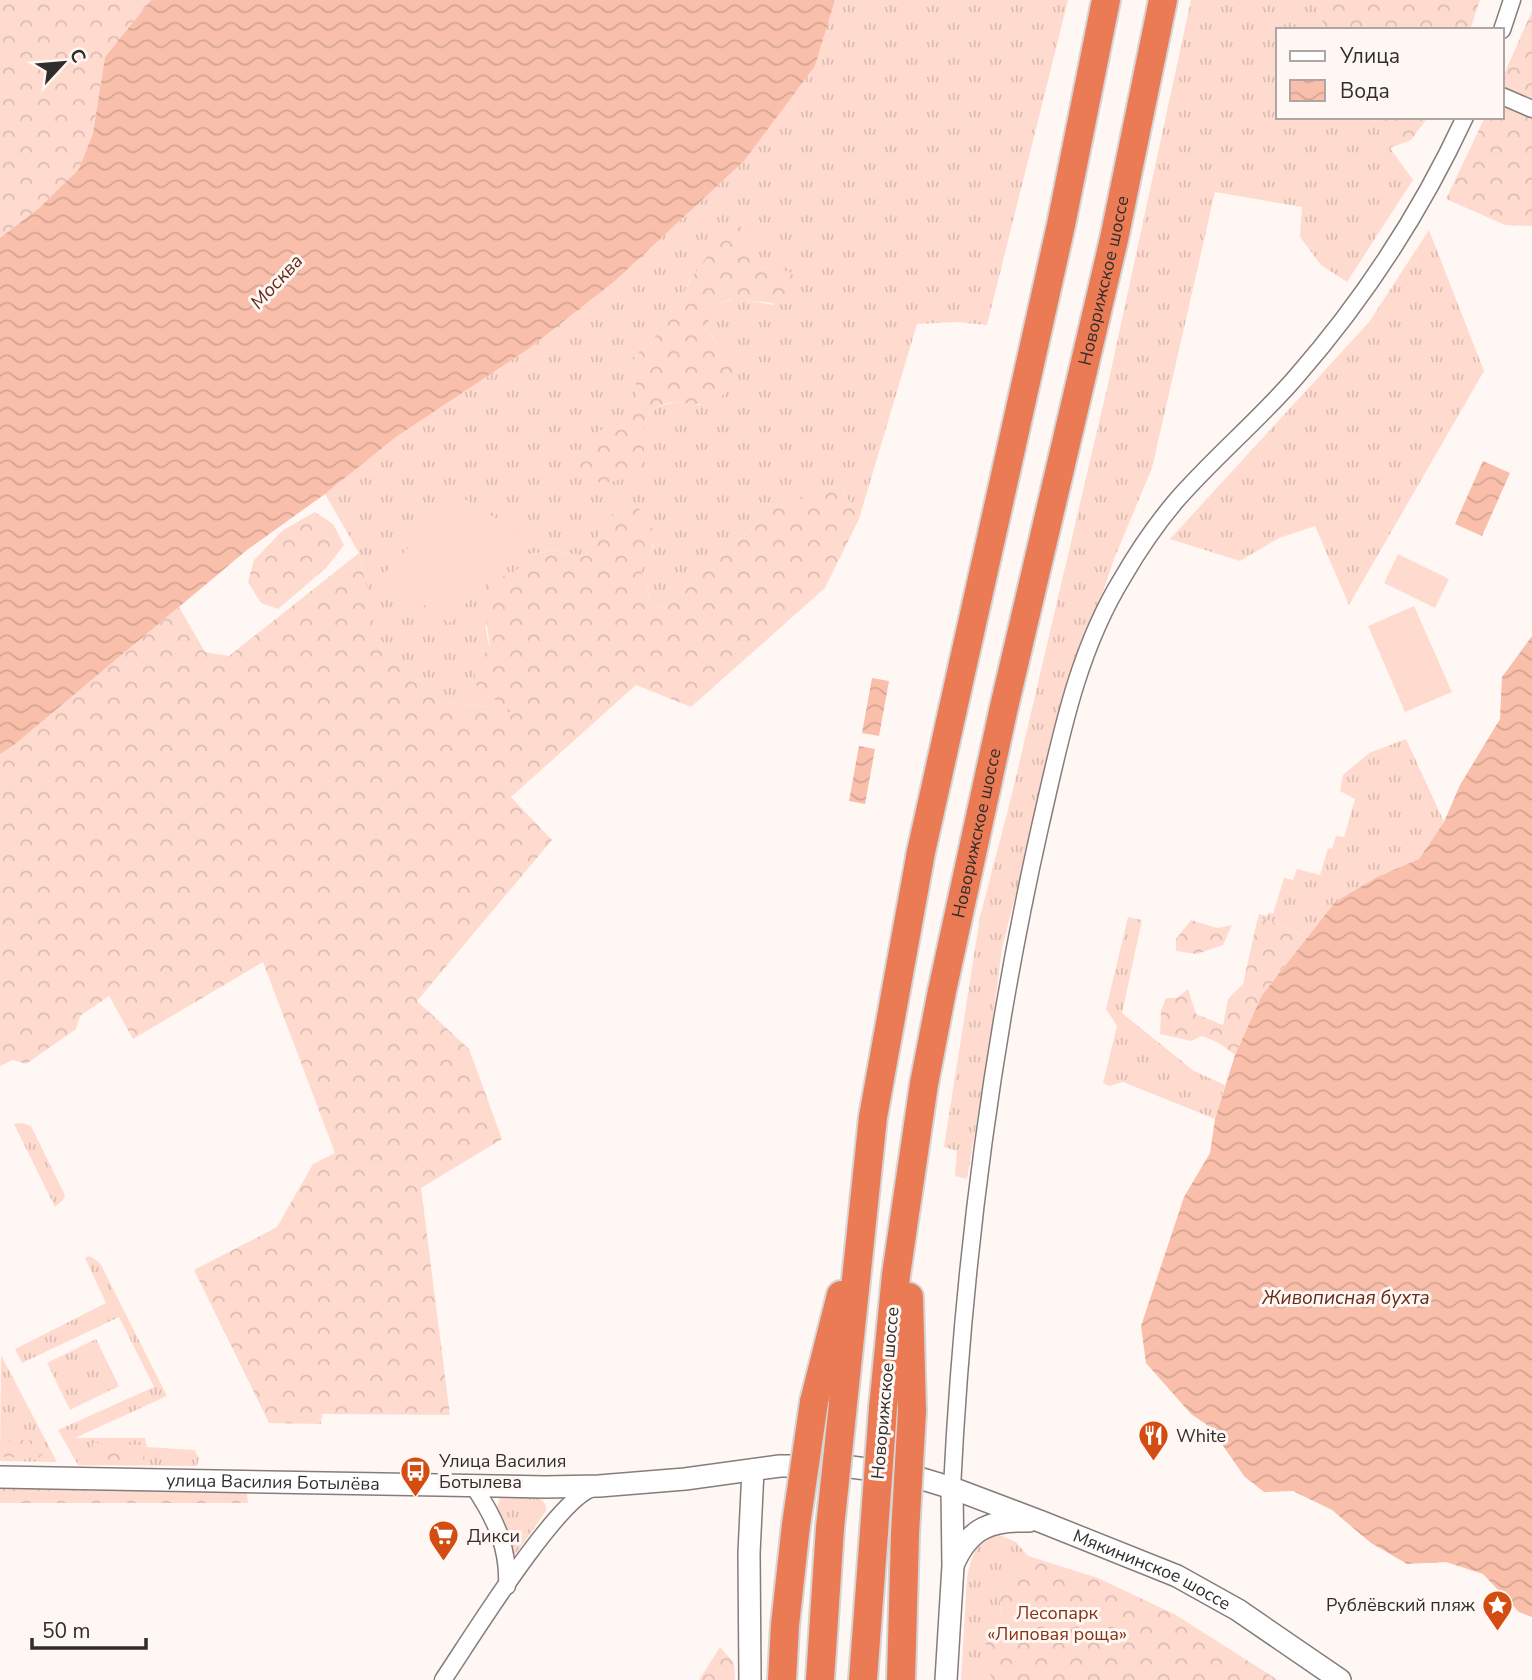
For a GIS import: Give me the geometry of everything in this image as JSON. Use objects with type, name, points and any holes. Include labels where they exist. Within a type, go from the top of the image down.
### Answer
[{"type":"highway","points":[[820,1680],[830,1528],[873,1117],[921,852],[1061,225],[1106,0]]},
{"type":"highway","name":"Новорижское шоссе","points":[[863,1680],[891,1325],[924,1084],[967,872],[1114,239],[1163,0]]},
{"type":"highway","points":[[782,1680],[796,1525],[814,1402],[863,1204]]},
{"type":"highway","points":[[901,1680],[912,1411],[906,1206]]},
{"type":"street","points":[[1503,28],[1512,0]]},
{"type":"street","points":[[1504,97],[1532,109]]},
{"type":"street","points":[[946,1680],[953,1566],[952,1488],[973,1209],[996,1050],[1020,918],[1062,730],[1078,674],[1098,621],[1152,531],[1177,501],[1295,378],[1365,293],[1410,224],[1464,119]]},
{"type":"street","name":"улица Василия Ботылёва","points":[[0,1477],[545,1487],[685,1479],[780,1466],[844,1466],[905,1474],[952,1488]]},
{"type":"street","points":[[750,1680],[749,1553],[753,1470]]},
{"type":"street","points":[[443,1680],[551,1524],[579,1494],[599,1486]]},
{"type":"street","points":[[474,1487],[497,1525],[508,1568],[507,1586]]},
{"type":"street","points":[[545,1487],[554,1506],[551,1524]]},
{"type":"street","name":"Мякининское шоссе","points":[[952,1488],[1177,1576],[1238,1610],[1340,1680]]},
{"type":"street","points":[[953,1566],[967,1540],[978,1531],[1006,1521],[1042,1522]]},
{"type":"green space","points":[[0,0],[151,0],[105,57],[93,133],[79,169],[39,208],[0,238]]},
{"type":"green space","points":[[835,0],[1068,0],[987,325],[956,322],[917,324],[859,519],[840,485],[778,504],[665,609],[649,602],[647,586],[640,572],[654,545],[619,507],[585,556],[553,551],[530,554],[491,612],[486,628],[494,661],[518,715],[490,707],[450,703],[413,676],[386,648],[375,630],[359,553],[325,494],[396,437],[527,350],[615,281],[744,161],[815,66]],"holes":[[[757,267],[775,268],[773,305],[740,299],[722,302],[709,314],[709,331],[718,346],[700,405],[674,403],[658,407],[647,419],[643,429],[643,453],[639,467],[626,476],[608,482],[592,482],[585,478],[576,466],[608,426],[624,417],[637,403],[636,385],[630,367],[639,351],[654,341],[658,323],[682,297],[690,279]]]},
{"type":"green space","points":[[1191,0],[1313,0],[1325,28],[1276,28],[1276,119],[1373,119],[1413,180],[1347,282],[1321,265],[1300,237],[1302,207],[1215,192],[1152,468],[1075,662],[1002,948],[991,1035],[967,1179],[955,1176],[957,1151],[944,1147],[980,917],[1012,794],[1108,384]]},
{"type":"green space","points":[[1313,0],[1480,0],[1471,28],[1325,28]]},
{"type":"green space","points":[[1532,11],[1532,226],[1505,225],[1446,199],[1484,119],[1504,119],[1504,74]]},
{"type":"green space","points":[[1373,119],[1427,119],[1411,140],[1390,148]]},
{"type":"green space","points":[[737,225],[753,233],[757,267],[792,273],[798,288],[791,304],[736,300],[720,303],[709,315],[710,329],[717,343],[735,352],[739,367],[731,387],[720,397],[706,403],[670,403],[659,407],[645,422],[644,455],[639,468],[626,477],[608,482],[592,482],[586,479],[575,466],[586,443],[637,403],[636,385],[630,367],[639,351],[654,341],[658,323],[671,312],[690,280],[723,235]]},
{"type":"green space","points":[[1429,230],[1484,371],[1349,605],[1315,526],[1279,538],[1240,561],[1170,539],[1369,322]]},
{"type":"green space","points":[[840,485],[859,519],[825,588],[691,707],[636,685],[511,797],[552,840],[417,1001],[469,1049],[502,1139],[421,1188],[450,1415],[322,1414],[321,1424],[269,1423],[194,1270],[277,1227],[313,1164],[335,1153],[263,962],[133,1039],[109,996],[80,1016],[76,1029],[26,1064],[13,1060],[0,1066],[0,754],[179,607],[205,652],[229,656],[359,553],[375,629],[386,648],[413,676],[450,703],[490,707],[515,714],[477,687],[473,665],[490,648],[484,603],[492,580],[515,572],[530,554],[553,551],[585,556],[619,507],[636,505],[654,537],[641,572],[647,586],[649,602],[665,609],[777,504]]},
{"type":"green space","points":[[458,495],[524,536],[449,623],[383,575]]},
{"type":"green space","points":[[315,512],[333,524],[344,545],[326,568],[278,609],[261,603],[248,582],[254,560],[283,530]]},
{"type":"green space","points":[[1398,554],[1449,579],[1435,608],[1384,583]]},
{"type":"green space","points":[[1414,606],[1452,692],[1405,712],[1368,626]]},
{"type":"green space","points":[[1406,739],[1444,822],[1419,859],[1377,877],[1335,902],[1307,937],[1266,919],[1257,921],[1259,914],[1273,914],[1284,878],[1293,880],[1297,869],[1320,875],[1328,848],[1332,849],[1336,836],[1344,837],[1355,799],[1340,791],[1343,775],[1369,753]]},
{"type":"green space","points":[[1128,917],[1142,920],[1122,1013],[1194,1071],[1225,1085],[1215,1119],[1123,1082],[1109,1086],[1103,1083],[1117,1026],[1106,1009]]},
{"type":"green space","points":[[1266,919],[1307,937],[1262,995],[1235,1055],[1219,1043],[1202,1036],[1191,1041],[1160,1034],[1161,1010],[1166,998],[1177,998],[1188,989],[1196,1014],[1223,1025],[1228,999],[1243,984],[1257,921]]},
{"type":"green space","points":[[1191,920],[1217,928],[1232,925],[1223,945],[1197,954],[1176,951],[1176,939]]},
{"type":"green space","points":[[14,1124],[31,1126],[65,1195],[55,1207]]},
{"type":"green space","points":[[90,1256],[100,1263],[167,1396],[75,1438],[145,1438],[147,1447],[194,1450],[199,1458],[197,1466],[78,1465],[58,1430],[154,1387],[119,1317],[22,1363],[15,1349],[106,1303],[85,1258]]},
{"type":"green space","points":[[96,1339],[119,1386],[70,1410],[47,1363]]},
{"type":"green space","points":[[1,1355],[57,1462],[0,1461]]},
{"type":"green space","points":[[0,1441],[36,1441],[44,1452],[40,1457],[0,1457]]},
{"type":"green space","points":[[93,1443],[140,1445],[145,1459],[118,1465],[96,1465],[91,1456]]},
{"type":"green space","points":[[0,1485],[246,1488],[248,1503],[0,1503]]},
{"type":"green space","points":[[500,1498],[538,1498],[545,1505],[546,1511],[515,1555],[497,1507]]},
{"type":"green space","points":[[997,1534],[1016,1542],[1028,1556],[1000,1595],[1001,1618],[986,1637],[991,1680],[961,1680],[967,1577],[971,1560],[977,1548]]},
{"type":"green space","name":"Лесопарк «Липовая роща»","points":[[1028,1556],[1098,1578],[1176,1615],[1278,1680],[991,1680],[985,1637],[1001,1618],[1000,1595]]},
{"type":"green space","points":[[720,1647],[734,1663],[735,1680],[699,1680]]},
{"type":"water","name":"Москва","points":[[151,0],[835,0],[815,66],[744,161],[615,281],[527,350],[396,437],[325,494],[247,550],[0,754],[0,238],[39,208],[79,169],[93,133],[105,57]]},
{"type":"water","points":[[1483,461],[1510,473],[1482,536],[1455,524]]},
{"type":"water","name":"Живописная бухта","points":[[1532,636],[1532,1617],[1519,1612],[1483,1574],[1446,1562],[1407,1564],[1371,1543],[1332,1510],[1293,1491],[1264,1492],[1244,1476],[1210,1427],[1191,1414],[1146,1363],[1141,1326],[1184,1197],[1210,1153],[1215,1119],[1235,1055],[1262,995],[1335,902],[1377,877],[1419,859],[1444,822],[1460,785],[1500,719],[1502,677]]},
{"type":"water","points":[[872,678],[889,681],[879,736],[862,733]]},
{"type":"water","points":[[859,746],[875,749],[865,804],[849,801]]},
{"type":"place","name":"White","points":[[1153,1463]]},
{"type":"place","name":"Улица Василия Ботылева","points":[[416,1498]]},
{"type":"place","name":"Дикси","points":[[444,1563]]},
{"type":"place","name":"Рублёвский пляж","points":[[1498,1632]]}]
